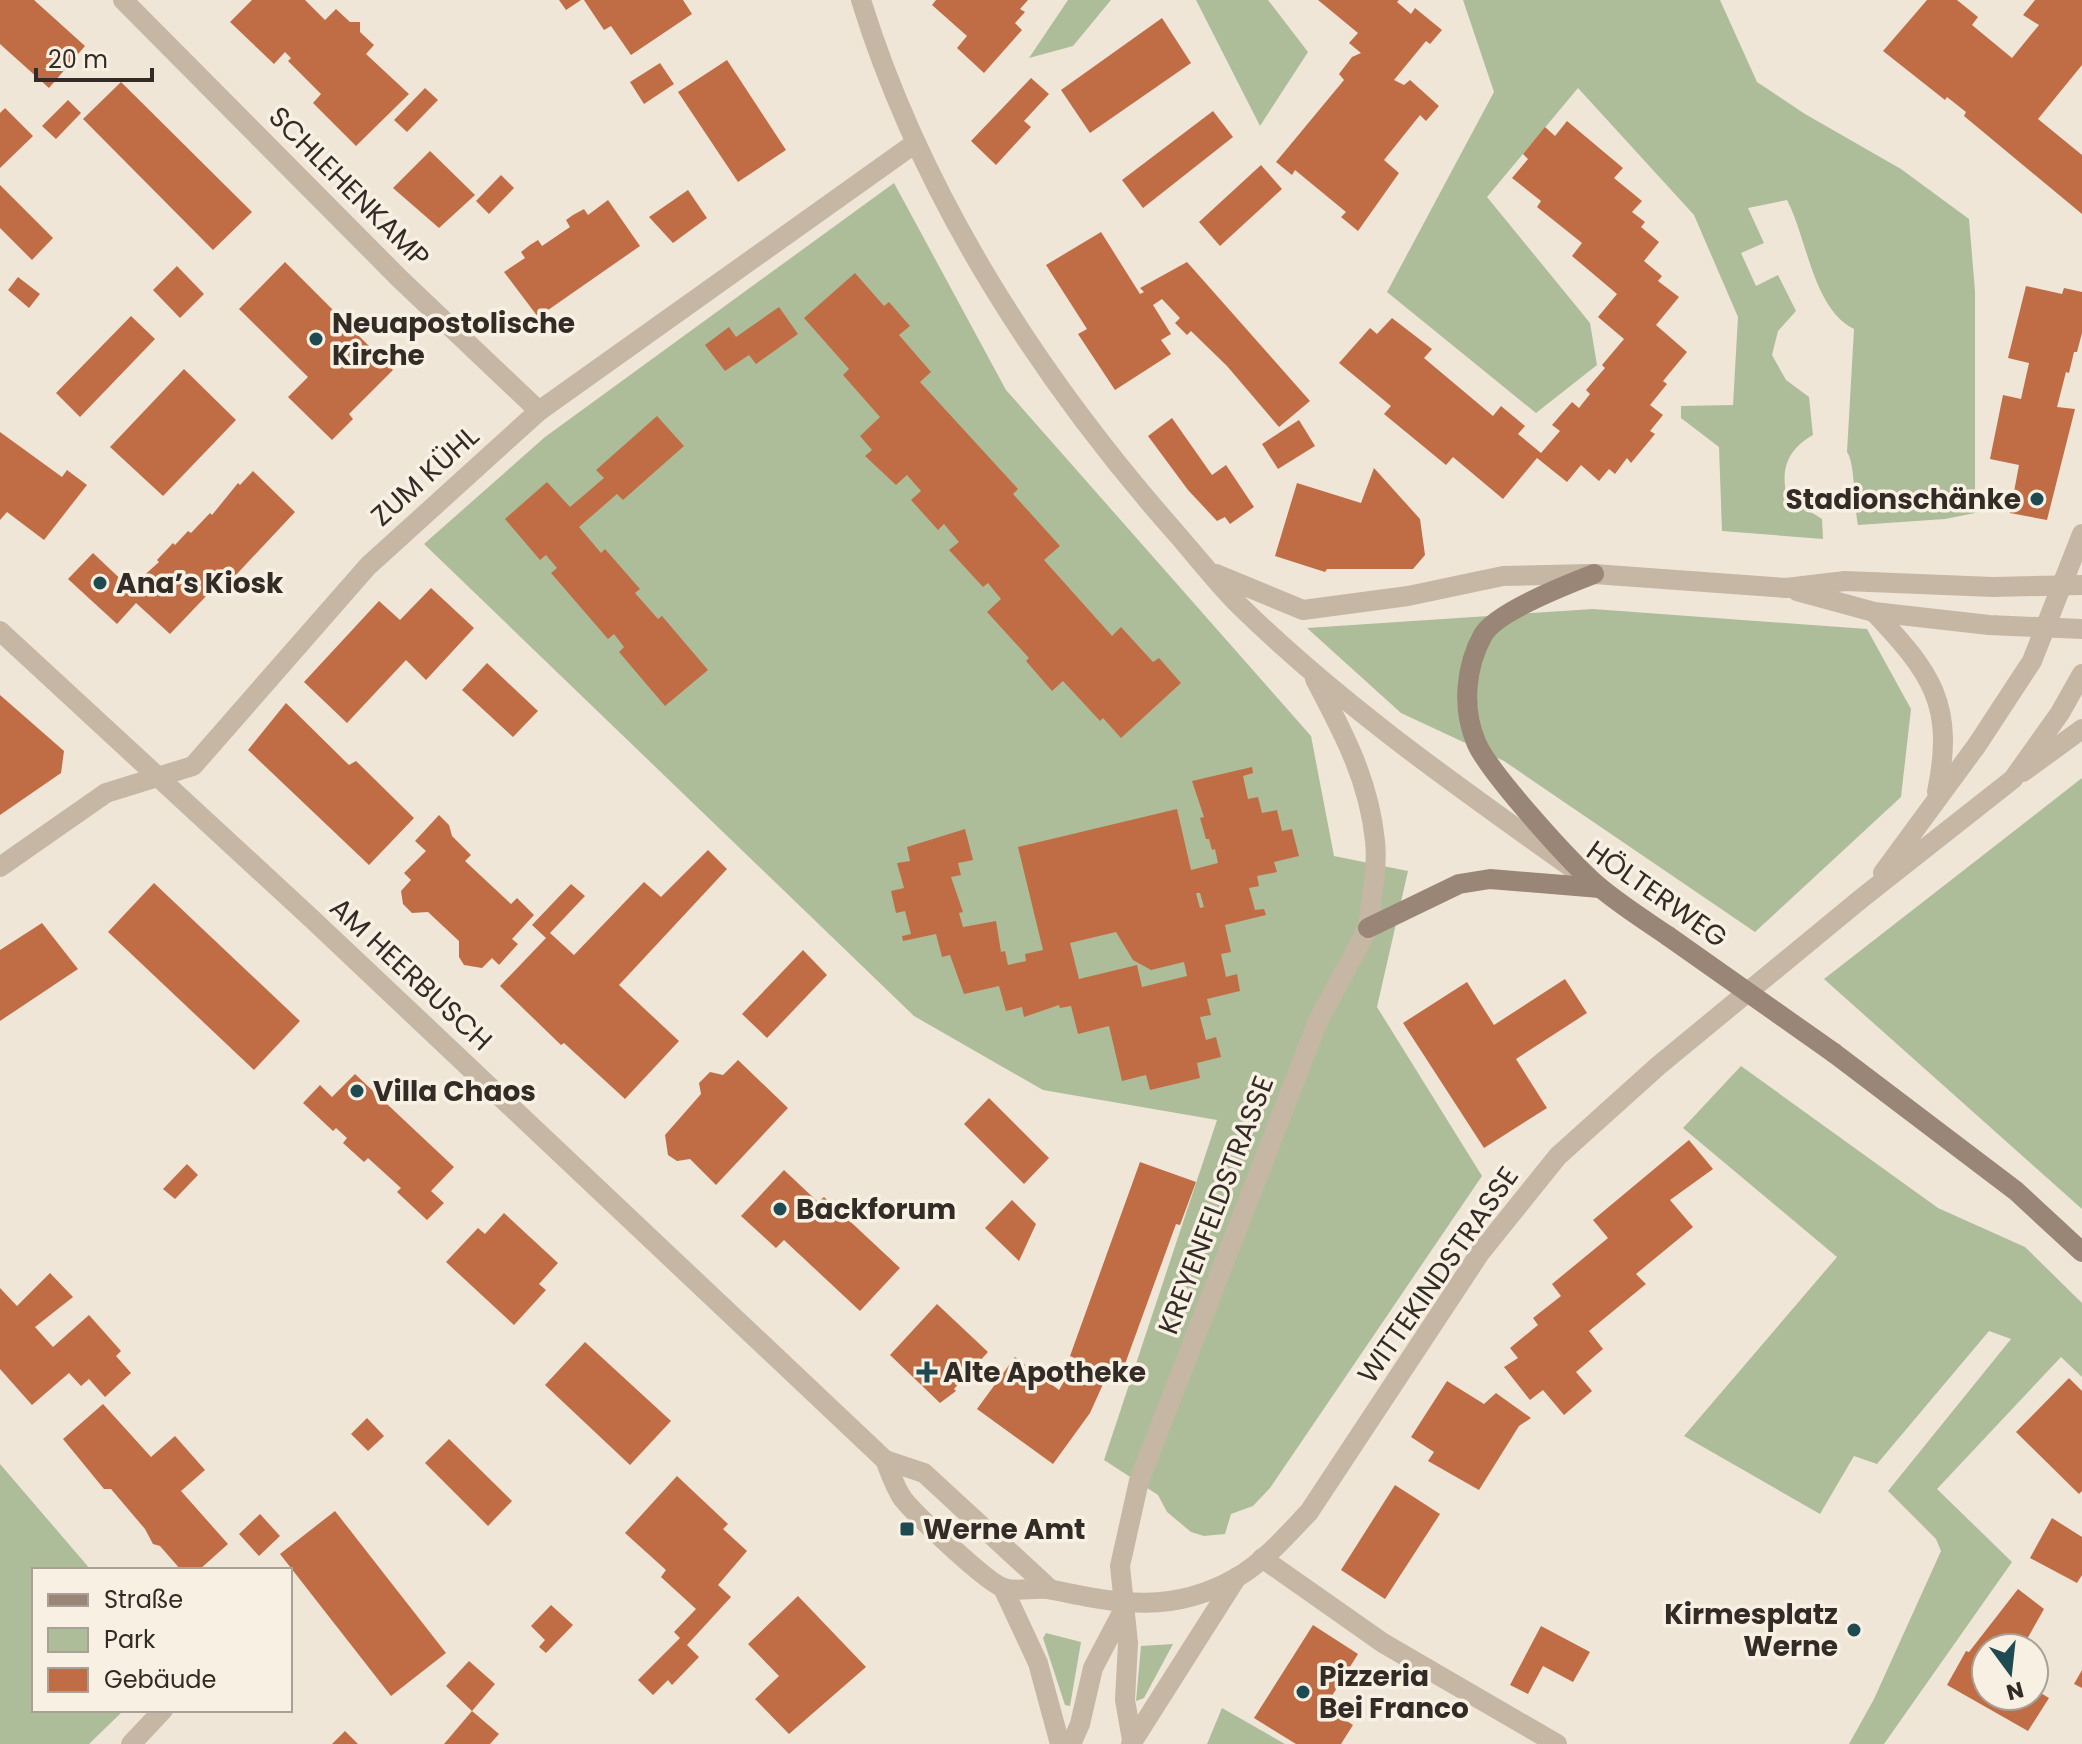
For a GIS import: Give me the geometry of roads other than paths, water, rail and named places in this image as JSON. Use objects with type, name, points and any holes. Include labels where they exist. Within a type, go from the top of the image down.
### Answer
[{"type":"main road","points":[[1594,574],[1534,598],[1483,633],[1466,686],[1468,717],[1483,754],[1497,775],[1600,888]]},
{"type":"main road","points":[[1368,928],[1459,884],[1490,879],[1600,888]]},
{"type":"main road","name":"HÖLTERWEG","points":[[1600,888],[1834,1053],[2016,1191],[2082,1252]]},
{"type":"street","name":"SCHLEHENKAMP","points":[[123,0],[399,278],[539,411]]},
{"type":"street","name":"HÖLTERWEG","points":[[861,0],[914,144],[994,287],[1105,448],[1239,605],[1310,669],[1450,781],[1600,888]]},
{"type":"street","name":"ZUM KÜHL","points":[[0,867],[106,793],[193,766],[368,566],[539,411],[914,144]]},
{"type":"street","name":"WITTEKINDSTRASSE","points":[[1871,891],[1977,745],[2032,661],[2045,628],[2072,585],[2082,534]]},
{"type":"street","points":[[1210,572],[1303,610],[1408,596],[1503,576],[1594,574],[1786,588],[1845,581],[2072,585]]},
{"type":"street","points":[[1786,588],[1874,612],[2082,629]]},
{"type":"street","name":"WITTEKINDSTRASSE","points":[[1874,612],[1933,682],[1944,728],[1937,797]]},
{"type":"street","name":"AM HEERBUSCH","points":[[0,631],[885,1460],[901,1497],[941,1539],[1003,1588],[1050,1589],[1084,1599],[1126,1604]]},
{"type":"street","points":[[1310,669],[1359,765],[1367,797],[1375,843],[1368,928]]},
{"type":"street","name":"WITTEKINDSTRASSE","points":[[1126,1604],[1163,1603],[1195,1596],[1237,1577],[1262,1558],[1309,1512],[1480,1253],[1558,1156],[1658,1066],[2013,779],[2060,713],[2082,674]]},
{"type":"street","points":[[2013,779],[2082,729]]},
{"type":"street","name":"KREYENFELDSTRASSE","points":[[1132,1742],[1125,1700],[1126,1604],[1120,1566],[1139,1481],[1318,1021],[1368,928]]},
{"type":"street","name":"AM HEERBUSCH","points":[[885,1460],[924,1473],[1050,1589]]},
{"type":"street","points":[[1262,1558],[1383,1643],[1557,1744]]},
{"type":"street","name":"KREYENFELDSTRASSE","points":[[1132,1742],[1237,1577]]},
{"type":"street","points":[[1003,1588],[1038,1663],[1060,1744]]},
{"type":"street","points":[[1071,1744],[1080,1724],[1093,1668],[1126,1604]]},
{"type":"street","points":[[131,1744],[161,1712]]},
{"type":"place","name":"Neuapostolische Kirche","points":[[316,339]]},
{"type":"place","name":"Stadionschänke","points":[[2037,499]]},
{"type":"place","name":"Anaʼs Kiosk","points":[[100,583]]},
{"type":"place","name":"Villa Chaos","points":[[357,1091]]},
{"type":"place","name":"Backforum","points":[[780,1209]]},
{"type":"place","name":"Alte Apotheke","points":[[927,1372]]},
{"type":"place","name":"Werne Amt","points":[[907,1529]]},
{"type":"place","name":"Kirmesplatz Werne","points":[[1854,1630]]},
{"type":"place","name":"Pizzeria Bei Franco","points":[[1303,1692]]}]
